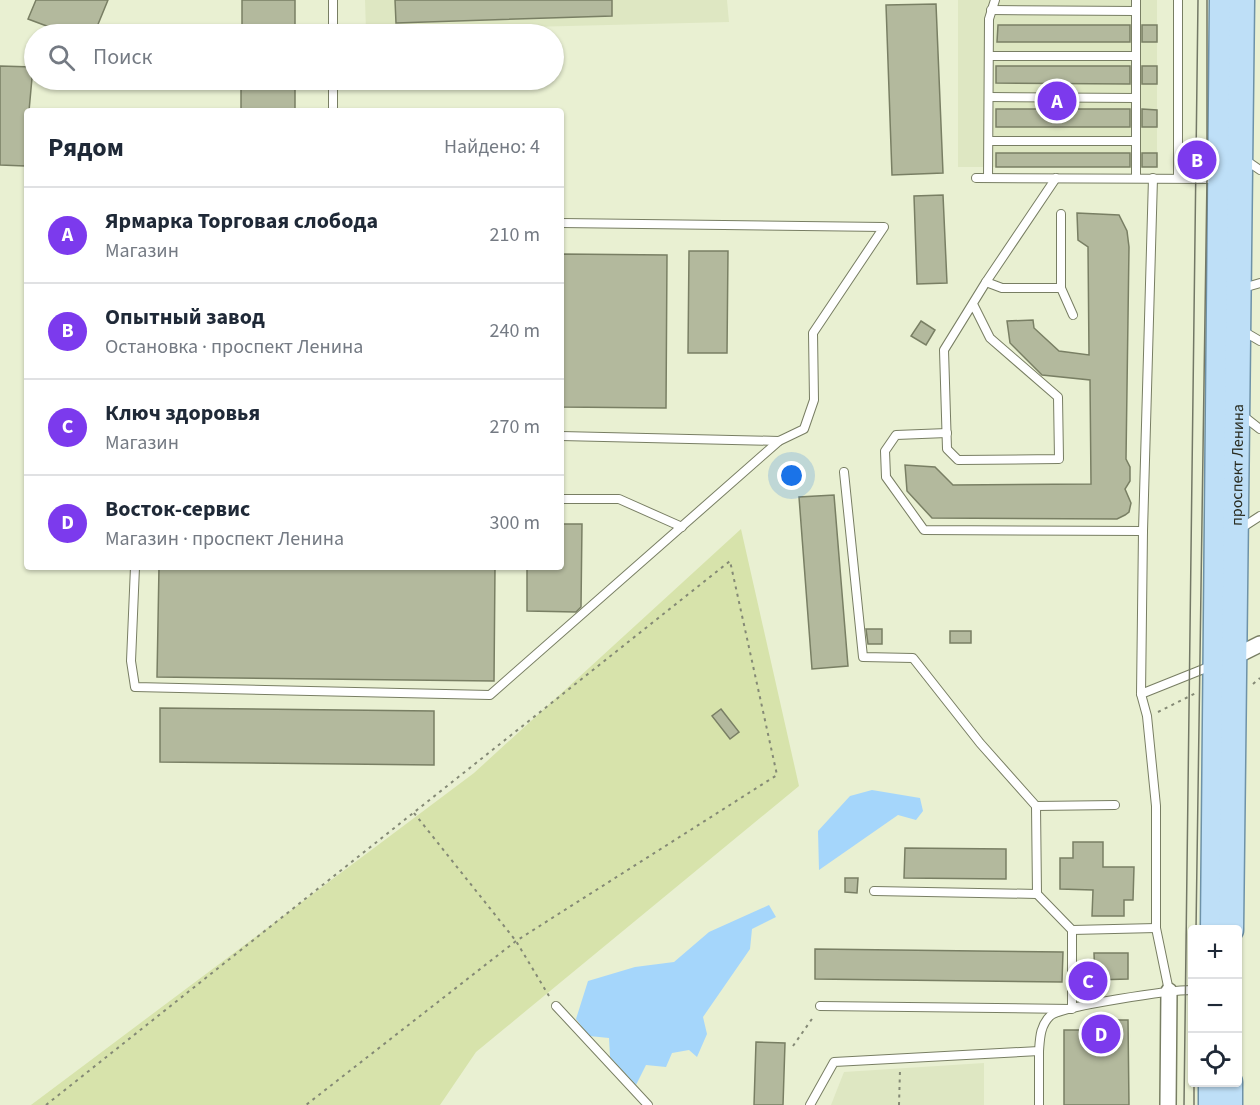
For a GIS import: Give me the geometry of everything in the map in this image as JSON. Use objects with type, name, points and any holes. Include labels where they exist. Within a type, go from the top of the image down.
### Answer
[{"type":"main road","name":"проспект Ленина","points":[[1222,0],[1250,286],[1238,328],[1236,532],[1225,661],[1231,925]]},
{"type":"main road","name":"проспект Ленина","points":[[1213,925],[1225,661],[1240,171],[1242,0]]},
{"type":"main road","points":[[1211,1087],[1211,1105]]},
{"type":"main road","points":[[1230,1087],[1230,1105]]},
{"type":"street","points":[[1225,661],[1260,644]]},
{"type":"street","points":[[1168,1105],[1169,991]]},
{"type":"lane","points":[[333,0],[333,24]]},
{"type":"lane","points":[[988,178],[989,19],[995,0]]},
{"type":"lane","points":[[1136,178],[1137,0]]},
{"type":"lane","points":[[1178,0],[1178,178]]},
{"type":"lane","points":[[991,10],[1136,11]]},
{"type":"lane","points":[[989,56],[1136,56]]},
{"type":"lane","points":[[333,90],[333,108]]},
{"type":"lane","points":[[989,97],[1136,98]]},
{"type":"lane","points":[[988,141],[1136,141]]},
{"type":"lane","points":[[976,178],[1178,178],[1240,171]]},
{"type":"lane","points":[[973,304],[990,338],[1058,397],[1059,459],[958,460],[947,448],[944,350],[986,282],[1056,178]]},
{"type":"lane","points":[[1153,178],[1141,694],[1147,716],[1156,806],[1156,928],[1169,991]]},
{"type":"lane","points":[[1061,214],[1061,288],[1073,315]]},
{"type":"lane","points":[[135,570],[131,661],[135,687],[490,695],[779,441],[804,429],[814,400],[813,333],[884,227],[564,223]]},
{"type":"lane","points":[[986,282],[1002,288],[1061,288]]},
{"type":"lane","points":[[1238,328],[1260,341]]},
{"type":"lane","points":[[1237,411],[1260,429]]},
{"type":"lane","points":[[947,433],[897,435],[885,451],[886,477],[924,530],[1143,531]]},
{"type":"lane","points":[[564,435],[779,441]]},
{"type":"lane","points":[[844,472],[863,657],[913,658],[980,743],[1036,806],[1037,894],[1072,930],[1072,1009]]},
{"type":"lane","points":[[564,499],[619,499],[682,527]]},
{"type":"lane","points":[[1236,532],[1260,516]]},
{"type":"lane","points":[[1141,694],[1225,661]]},
{"type":"lane","points":[[1036,806],[1114,805]]},
{"type":"lane","points":[[874,891],[1037,894]]},
{"type":"lane","points":[[1072,930],[1156,928]]},
{"type":"lane","points":[[1039,1105],[1041,1027],[1052,1014],[1169,991],[1188,990]]},
{"type":"lane","points":[[556,1006],[648,1105]]},
{"type":"lane","points":[[820,1006],[1072,1009]]},
{"type":"lane","points":[[810,1105],[834,1062],[1039,1051]]},
{"type":"path","points":[[46,1105],[730,561],[777,775],[516,941],[306,1105]]},
{"type":"path","points":[[1155,713],[1200,690]]},
{"type":"path","points":[[414,812],[516,941],[556,1006]]},
{"type":"path","points":[[793,1046],[820,1006]]},
{"type":"path","points":[[899,1105],[900,1059]]},
{"type":"shaded area","points":[[365,0],[727,0],[729,22],[564,26],[564,24],[366,24]]},
{"type":"shaded area","points":[[958,0],[1157,0],[1157,167],[958,167]]},
{"type":"shaded area","points":[[741,529],[799,786],[476,1052],[440,1105],[31,1105],[474,773]]},
{"type":"shaded area","points":[[984,1063],[984,1105],[831,1105],[844,1072]]},
{"type":"water","points":[[872,790],[920,798],[923,811],[916,820],[898,815],[819,870],[818,831],[850,796]]},
{"type":"water","points":[[769,905],[776,917],[752,929],[750,949],[703,1017],[707,1034],[697,1057],[689,1050],[672,1053],[666,1067],[646,1065],[636,1085],[610,1057],[609,1038],[589,1036],[576,1019],[588,981],[635,967],[674,962],[709,932]]},
{"type":"building","points":[[36,0],[108,0],[98,24],[41,24],[28,19]]},
{"type":"building","points":[[242,0],[295,0],[295,24],[242,24]]},
{"type":"building","points":[[395,0],[612,0],[612,16],[396,23]]},
{"type":"building","points":[[936,4],[943,173],[892,175],[886,5]]},
{"type":"building","points":[[998,25],[1130,25],[1130,42],[997,42]]},
{"type":"building","points":[[1142,25],[1157,25],[1157,42],[1142,42]]},
{"type":"building","points":[[0,66],[24,67],[24,90],[31,90],[29,108],[24,108],[24,166],[0,165]]},
{"type":"building","points":[[996,66],[1130,66],[1130,84],[996,83]]},
{"type":"building","points":[[1142,66],[1157,66],[1157,84],[1142,84]]},
{"type":"building","points":[[241,90],[295,90],[295,108],[241,108]]},
{"type":"building","points":[[996,109],[1130,109],[1130,127],[996,127]]},
{"type":"building","points":[[1142,109],[1157,110],[1157,127],[1142,127]]},
{"type":"building","points":[[996,153],[1130,153],[1130,167],[996,167]]},
{"type":"building","points":[[1142,153],[1157,153],[1157,167],[1142,167]]},
{"type":"building","points":[[943,195],[947,283],[917,284],[914,196]]},
{"type":"building","points":[[1077,213],[1119,215],[1127,231],[1129,247],[1126,459],[1130,467],[1130,481],[1125,489],[1131,503],[1129,512],[1117,519],[932,518],[907,491],[905,465],[935,467],[953,485],[1091,484],[1090,380],[1042,375],[1010,343],[1007,321],[1033,320],[1034,328],[1059,351],[1089,355],[1088,247],[1078,240]]},
{"type":"building","points":[[689,251],[728,251],[727,353],[688,353]]},
{"type":"building","points":[[564,254],[667,255],[666,408],[564,407]]},
{"type":"building","points":[[921,321],[935,330],[926,345],[911,336]]},
{"type":"building","points":[[834,495],[848,666],[812,669],[799,497]]},
{"type":"building","points":[[564,524],[582,524],[581,607],[576,612],[527,611],[527,570],[564,570]]},
{"type":"building","points":[[159,570],[495,570],[494,681],[157,677]]},
{"type":"building","points":[[866,629],[882,629],[882,644],[868,644]]},
{"type":"building","points":[[950,631],[971,631],[971,643],[950,643]]},
{"type":"building","points":[[160,708],[434,711],[434,765],[160,762]]},
{"type":"building","points":[[721,709],[739,732],[730,739],[712,716]]},
{"type":"building","points":[[1073,842],[1103,842],[1103,867],[1134,867],[1133,900],[1124,900],[1124,916],[1092,916],[1093,890],[1060,889],[1060,858],[1073,858]]},
{"type":"building","points":[[905,848],[1006,849],[1006,879],[904,878]]},
{"type":"building","points":[[845,878],[858,878],[857,893],[845,892]]},
{"type":"building","points":[[815,949],[1063,952],[1062,982],[815,979]]},
{"type":"building","points":[[1094,953],[1128,953],[1128,979],[1095,980]]},
{"type":"building","points":[[1092,1020],[1128,1020],[1129,1105],[1064,1105],[1064,1030],[1092,1030]]},
{"type":"building","points":[[756,1042],[785,1043],[783,1105],[754,1105]]},
{"type":"tram line","points":[[1184,1105],[1198,0]]},
{"type":"tram line","points":[[1196,925],[1207,178],[1207,0]]},
{"type":"tram line","points":[[1194,1087],[1194,1105]]},
{"type":"place","name":"Ярмарка Торговая слобода","points":[[1057,101]]},
{"type":"place","name":"Опытный завод","points":[[1197,160]]},
{"type":"place","name":"Ключ здоровья","points":[[1088,981]]},
{"type":"place","name":"Восток-сервис","points":[[1101,1034]]}]
